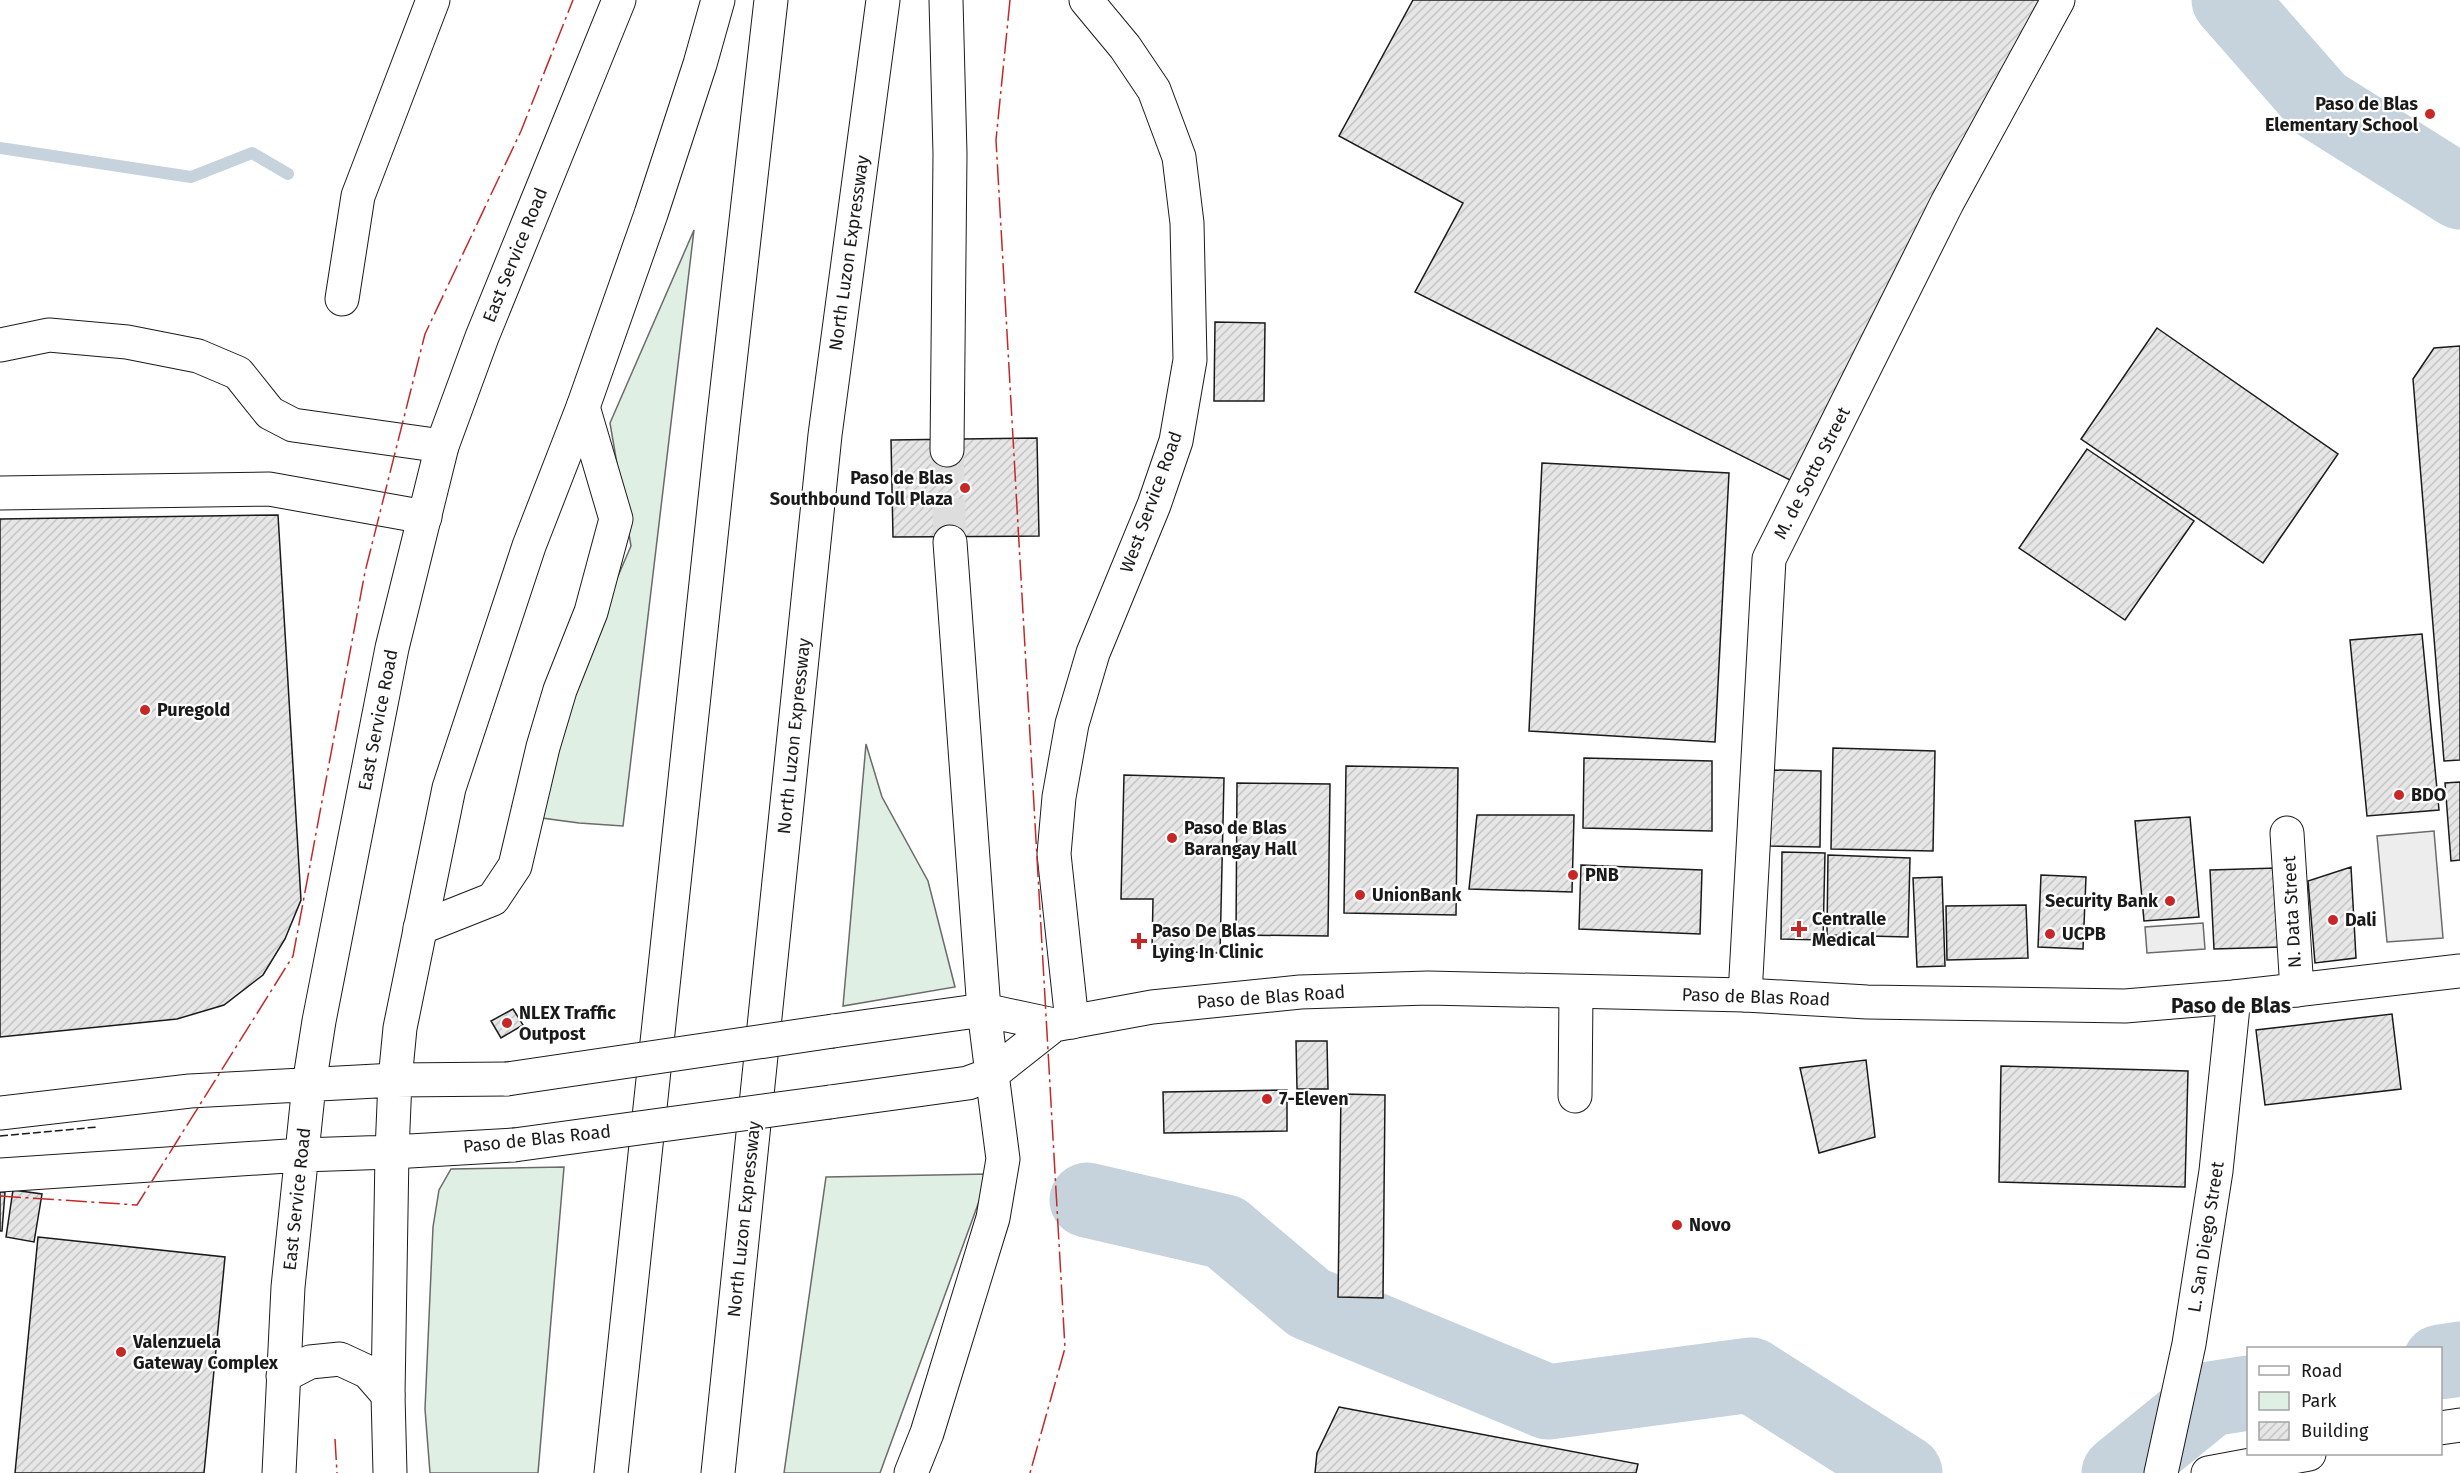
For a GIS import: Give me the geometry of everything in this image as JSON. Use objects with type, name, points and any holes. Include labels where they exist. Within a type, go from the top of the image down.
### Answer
[{"type":"main road","points":[[342,299],[358,196],[433,0]]},
{"type":"main road","name":"East Service Road","points":[[279,1473],[288,1287],[309,1085],[319,1021],[389,659],[442,446],[482,337],[619,0]]},
{"type":"main road","points":[[390,1473],[388,1395],[395,1080],[400,1028],[448,788],[529,546],[583,407],[651,214],[700,64],[718,0]]},
{"type":"main road","points":[[611,1473],[723,424],[771,0]]},
{"type":"main road","name":"North Luzon Expressway","points":[[718,1473],[824,447],[883,0]]},
{"type":"main road","points":[[946,0],[950,154],[947,450]]},
{"type":"main road","name":"West Service Road","points":[[1063,1023],[1054,854],[1059,797],[1072,724],[1093,653],[1154,505],[1176,441],[1190,360],[1187,223],[1179,157],[1154,90],[1125,47],[1086,0]]},
{"type":"main road","name":"M. de Sotto Street","points":[[1745,995],[1769,559],[1947,203],[2058,0]]},
{"type":"main road","points":[[0,345],[49,335],[127,342],[198,356],[238,373],[270,413],[293,425],[442,446]]},
{"type":"main road","points":[[420,928],[493,899],[515,866],[543,747],[560,690],[591,612],[616,519],[583,407]]},
{"type":"main road","points":[[0,493],[269,489],[425,517]]},
{"type":"main road","points":[[911,1473],[927,1433],[993,1218],[1003,1159],[984,1010],[950,542]]},
{"type":"main road","name":"N. Data Street","points":[[2288,833],[2297,990]]},
{"type":"main road","name":"Paso de Blas Road","points":[[0,1113],[190,1091],[395,1080],[507,1079],[984,1010],[1063,1023],[1152,1007],[1300,992],[1428,988],[1745,995],[1867,1002],[2125,1006],[2234,997],[2460,971]]},
{"type":"main road","points":[[1575,1096],[1576,993]]},
{"type":"main road","name":"L. San Diego Street","points":[[2163,1466],[2189,1344],[2216,1171],[2234,997]]},
{"type":"main road","name":"Paso de Blas Road","points":[[0,1175],[302,1155],[514,1145],[968,1083],[992,1074],[1063,1023]]},
{"type":"main road","points":[[283,1376],[310,1362],[340,1359],[368,1372],[388,1395]]},
{"type":"main road","points":[[2442,1428],[2460,1425]]},
{"type":"main road","points":[[2208,1473],[2304,1455]]},
{"type":"green space","points":[[694,230],[623,826],[542,818],[557,717],[631,546],[610,423]]},
{"type":"green space","points":[[866,744],[882,797],[928,881],[955,987],[843,1006]]},
{"type":"green space","points":[[564,1167],[538,1473],[430,1473],[425,1409],[433,1227],[439,1190],[451,1169]]},
{"type":"green space","points":[[989,1174],[880,1473],[784,1473],[826,1177]]},
{"type":"shaded area","points":[[2434,831],[2443,938],[2387,942],[2377,836]]},
{"type":"shaded area","points":[[2203,923],[2205,949],[2147,953],[2145,927]]},
{"type":"building","points":[[1413,0],[2046,0],[1794,482],[1415,292],[1463,203],[1339,136]]},
{"type":"building","points":[[1215,322],[1265,323],[1264,401],[1214,401]]},
{"type":"building","points":[[2157,328],[2338,454],[2263,563],[2081,439]]},
{"type":"building","points":[[2460,346],[2460,760],[2444,761],[2413,379],[2434,348]]},
{"type":"building","name":"Paso de Blas Southbound Toll Plaza","points":[[1037,438],[1039,536],[893,537],[891,440]]},
{"type":"building","points":[[2087,449],[2194,521],[2125,620],[2019,548]]},
{"type":"building","points":[[1542,463],[1729,473],[1715,742],[1529,731]]},
{"type":"building","name":"Puregold","points":[[278,515],[301,900],[285,939],[263,975],[224,1005],[177,1019],[0,1037],[0,519]]},
{"type":"building","points":[[2422,634],[2439,810],[2367,816],[2350,640]]},
{"type":"building","points":[[1833,748],[1935,751],[1933,851],[1831,849]]},
{"type":"building","points":[[1584,758],[1712,761],[1712,831],[1583,828]]},
{"type":"building","points":[[1346,766],[1458,768],[1456,915],[1344,913]]},
{"type":"building","points":[[1772,770],[1821,771],[1820,847],[1770,846]]},
{"type":"building","name":"Paso de Blas Barangay Hall","points":[[1124,775],[1224,778],[1220,953],[1152,951],[1153,899],[1121,899]]},
{"type":"building","points":[[2460,782],[2460,860],[2451,861],[2445,783]]},
{"type":"building","points":[[1237,783],[1330,784],[1328,936],[1236,935]]},
{"type":"building","points":[[1477,815],[1574,815],[1572,892],[1469,889]]},
{"type":"building","points":[[2190,817],[2199,917],[2144,921],[2135,821]]},
{"type":"building","points":[[1782,852],[1825,853],[1823,940],[1781,939]]},
{"type":"building","points":[[1828,855],[1910,858],[1908,937],[1827,935]]},
{"type":"building","points":[[1581,865],[1702,870],[1700,934],[1579,929]]},
{"type":"building","name":"Dali","points":[[2351,867],[2356,958],[2315,963],[2308,881]]},
{"type":"building","points":[[2277,868],[2281,947],[2214,949],[2210,870]]},
{"type":"building","points":[[2041,875],[2086,877],[2083,949],[2038,947]]},
{"type":"building","points":[[1942,877],[1945,966],[1917,967],[1913,878]]},
{"type":"building","points":[[2026,905],[2028,958],[1947,960],[1946,906]]},
{"type":"building","name":"NLEX Traffic Outpost","points":[[513,1009],[523,1025],[501,1038],[491,1021]]},
{"type":"building","points":[[2392,1014],[2401,1089],[2265,1105],[2256,1030]]},
{"type":"building","points":[[1296,1041],[1327,1041],[1328,1089],[1297,1089]]},
{"type":"building","points":[[1866,1060],[1875,1137],[1819,1153],[1800,1068]]},
{"type":"building","points":[[2001,1066],[2188,1071],[2185,1187],[1999,1182]]},
{"type":"building","points":[[1287,1090],[1287,1131],[1164,1133],[1163,1092]]},
{"type":"building","points":[[1341,1094],[1385,1095],[1383,1298],[1338,1297]]},
{"type":"building","points":[[13,1190],[42,1194],[34,1242],[6,1237]]},
{"type":"building","points":[[0,1192],[5,1192],[2,1231],[0,1231]]},
{"type":"building","name":"Valenzuela Gateway Complex","points":[[38,1237],[225,1257],[204,1473],[15,1473]]},
{"type":"building","points":[[1339,1407],[1638,1464],[1636,1473],[1315,1473],[1317,1453]]},
{"type":"waterway","points":[[2229,0],[2320,104],[2460,192]]},
{"type":"waterway","points":[[0,148],[191,177],[252,153],[288,174]]},
{"type":"waterway","points":[[1087,1200],[1225,1232],[1309,1303],[1548,1402],[1751,1375],[1905,1473]]},
{"type":"waterway","points":[[2442,1362],[2460,1359]]},
{"type":"waterway","points":[[2119,1473],[2210,1399],[2247,1393]]},
{"type":"tunnel","points":[[947,450],[950,542]]},
{"type":"fence","points":[[0,1136],[97,1127]]},
{"type":"power","points":[[0,1196],[137,1205],[293,956],[365,572],[425,334],[521,131],[573,0]]},
{"type":"power","points":[[1010,0],[996,140],[1065,1348],[1030,1473]]},
{"type":"power","points":[[335,1439],[337,1473]]},
{"type":"place","name":"Paso de Blas Elementary School","points":[[2430,114]]},
{"type":"place","name":"Paso de Blas Southbound Toll Plaza","points":[[965,488]]},
{"type":"place","name":"Puregold","points":[[145,710]]},
{"type":"place","name":"BDO","points":[[2399,795]]},
{"type":"place","name":"Paso de Blas Barangay Hall","points":[[1172,838]]},
{"type":"place","name":"PNB","points":[[1573,875]]},
{"type":"place","name":"UnionBank","points":[[1360,895]]},
{"type":"place","name":"Security Bank","points":[[2170,901]]},
{"type":"place","name":"Dali","points":[[2333,920]]},
{"type":"place","name":"Centralle Medical","points":[[1799,929]]},
{"type":"place","name":"UCPB","points":[[2050,934]]},
{"type":"place","name":"Paso De Blas Lying In Clinic","points":[[1139,941]]},
{"type":"place","name":"NLEX Traffic Outpost","points":[[507,1023]]},
{"type":"place","name":"7-Eleven","points":[[1267,1099]]},
{"type":"place","name":"Novo","points":[[1677,1225]]},
{"type":"place","name":"Valenzuela Gateway Complex","points":[[121,1352]]},
{"type":"district","name":"Paso de Blas","points":[[2231,1006]]}]
